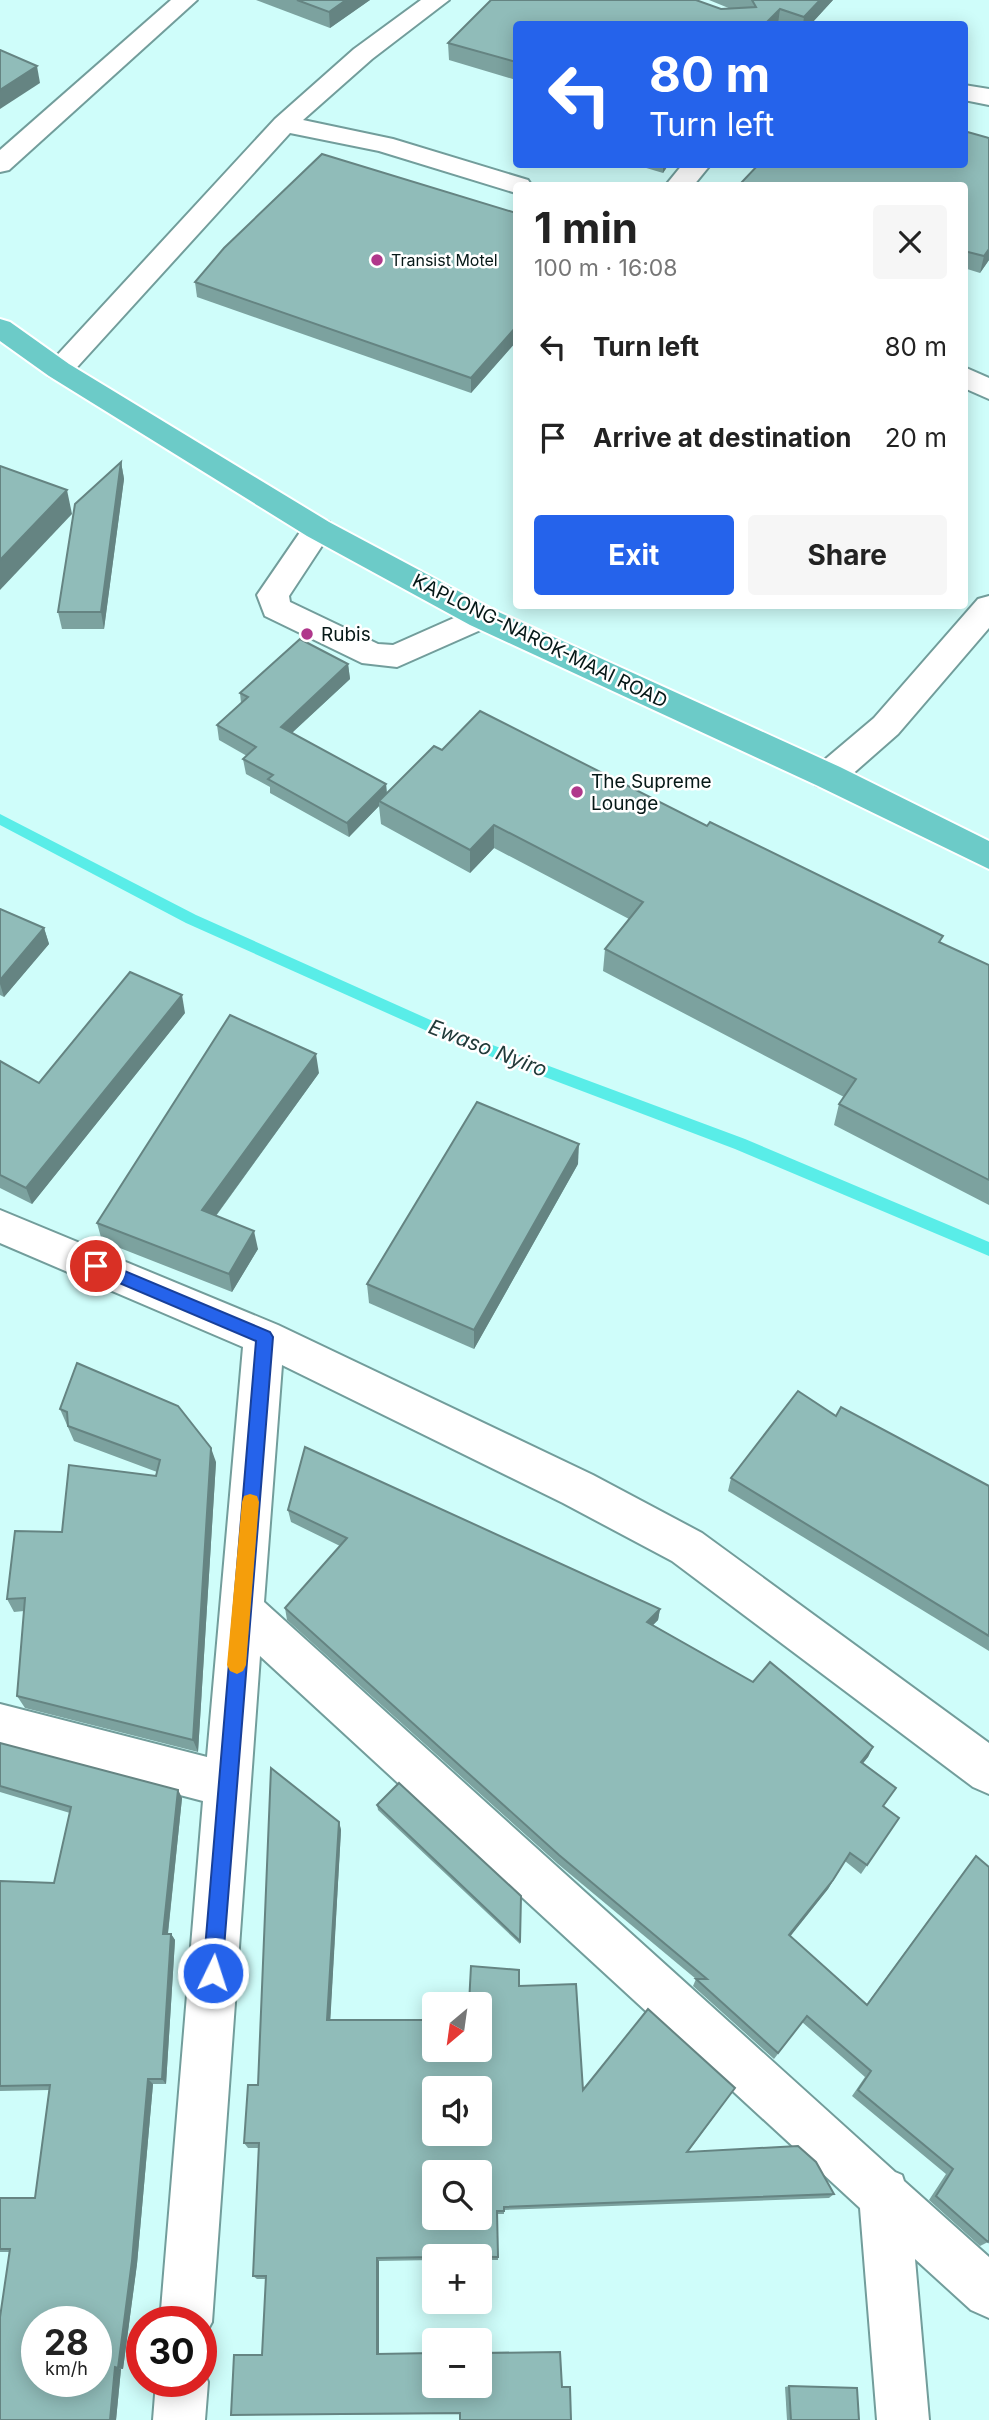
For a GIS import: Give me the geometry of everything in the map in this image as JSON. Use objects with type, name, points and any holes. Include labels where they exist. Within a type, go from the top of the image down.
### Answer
[{"type":"highway","name":"KAPLONG-NAROK-MAAI ROAD","points":[[0,328],[59,370],[318,529],[481,617],[828,776],[989,856]]},
{"type":"street","points":[[0,164],[185,0]]},
{"type":"street","points":[[59,370],[284,124],[363,54],[437,0]]},
{"type":"street","points":[[968,93],[989,97]]},
{"type":"street","points":[[284,124],[384,144],[513,184]]},
{"type":"street","points":[[682,182],[694,168]]},
{"type":"street","points":[[968,378],[989,390]]},
{"type":"street","points":[[318,529],[273,595],[276,608],[373,655],[397,656],[481,617]]},
{"type":"street","points":[[828,776],[886,726],[989,607]]},
{"type":"street","points":[[0,1226],[264,1337],[578,1489],[687,1547],[983,1758]]},
{"type":"street","points":[[187,2306],[264,1337]]},
{"type":"street","points":[[241,1610],[884,2193],[989,2292]]},
{"type":"street","points":[[0,1726],[227,1784]]},
{"type":"street","points":[[884,2193],[904,2420]]},
{"type":"street","points":[[179,2420],[181,2397]]},
{"type":"building","points":[[297,0],[346,0],[329,12]]},
{"type":"building","points":[[491,0],[696,0],[721,9],[756,7],[752,0],[820,0],[804,17],[780,9],[768,21],[513,21],[513,61],[448,43]]},
{"type":"building","points":[[0,50],[37,66],[0,90]]},
{"type":"building","points":[[968,132],[989,138],[989,249],[984,256],[968,252],[968,182],[742,182],[755,168],[968,168]]},
{"type":"building","points":[[322,154],[513,212],[513,330],[471,378],[195,282],[224,248]]},
{"type":"building","points":[[121,462],[101,612],[58,612],[75,504]]},
{"type":"building","points":[[0,466],[67,490],[0,560]]},
{"type":"building","points":[[300,639],[348,664],[281,727],[386,784],[347,823],[268,779],[273,775],[243,759],[256,747],[217,725],[248,697],[240,693]]},
{"type":"building","points":[[480,711],[707,826],[710,822],[943,936],[939,942],[989,965],[989,1180],[839,1104],[856,1079],[605,949],[643,902],[494,825],[470,850],[379,801],[434,746],[442,750]]},
{"type":"building","points":[[0,909],[44,928],[0,980]]},
{"type":"building","points":[[130,972],[182,995],[26,1188],[0,1175],[0,1061],[39,1083]]},
{"type":"building","points":[[230,1015],[316,1054],[202,1210],[254,1231],[229,1274],[97,1223]]},
{"type":"building","points":[[477,1102],[579,1144],[474,1330],[367,1284]]},
{"type":"building","points":[[77,1363],[178,1406],[211,1448],[193,1740],[17,1696],[25,1598],[7,1599],[15,1531],[62,1532],[69,1465],[156,1476],[160,1460],[68,1426],[67,1412],[60,1409]]},
{"type":"building","points":[[798,1391],[836,1416],[841,1407],[989,1486],[989,1636],[731,1478]]},
{"type":"building","points":[[305,1447],[660,1609],[647,1622],[753,1682],[770,1662],[873,1747],[861,1762],[896,1788],[883,1806],[899,1818],[867,1865],[850,1853],[833,1880],[789,1935],[867,2005],[976,1856],[989,1867],[988,2242],[936,2196],[953,2169],[858,2090],[871,2071],[807,2016],[778,2053],[696,1979],[707,1979],[559,1855],[285,1608],[347,1538],[288,1510]]},
{"type":"building","points":[[0,1743],[178,1790],[163,1934],[171,1934],[162,2079],[148,2079],[132,2261],[118,2368],[115,2367],[110,2420],[0,2420],[0,2317],[10,2249],[0,2249],[0,2198],[35,2198],[50,2085],[0,2086],[0,1881],[54,1883],[71,1807],[0,1786]]},
{"type":"building","points":[[271,1768],[339,1822],[327,2020],[422,2020],[422,2062],[492,2062],[492,1992],[470,1992],[471,1966],[519,1970],[519,1986],[576,1984],[583,2090],[648,2009],[735,2088],[687,2152],[798,2146],[816,2162],[834,2194],[504,2207],[504,2211],[497,2211],[498,2257],[492,2257],[492,2244],[422,2244],[422,2257],[377,2258],[377,2354],[422,2353],[422,2398],[492,2398],[492,2353],[560,2352],[562,2387],[570,2387],[571,2420],[460,2420],[460,2413],[231,2415],[234,2355],[262,2355],[266,2276],[253,2276],[259,2143],[244,2143],[248,2085],[258,2085]]},
{"type":"building","points":[[399,1783],[521,1896],[520,1941],[377,1805]]},
{"type":"building","points":[[789,2386],[857,2388],[859,2420],[791,2420]]},
{"type":"waterway","name":"Ewaso Nyiro","points":[[0,819],[191,919],[450,1035],[740,1144],[989,1249]]},
{"type":"slow traffic","points":[[237,1665],[250,1502]]},
{"type":"place","name":"Transist Motel","points":[[377,260]]},
{"type":"place","name":"Rubis","points":[[307,634]]},
{"type":"place","name":"The Supreme Lounge","points":[[577,792]]},
{"type":"route","points":[[96,1266],[264,1337],[213,1973]]}]
